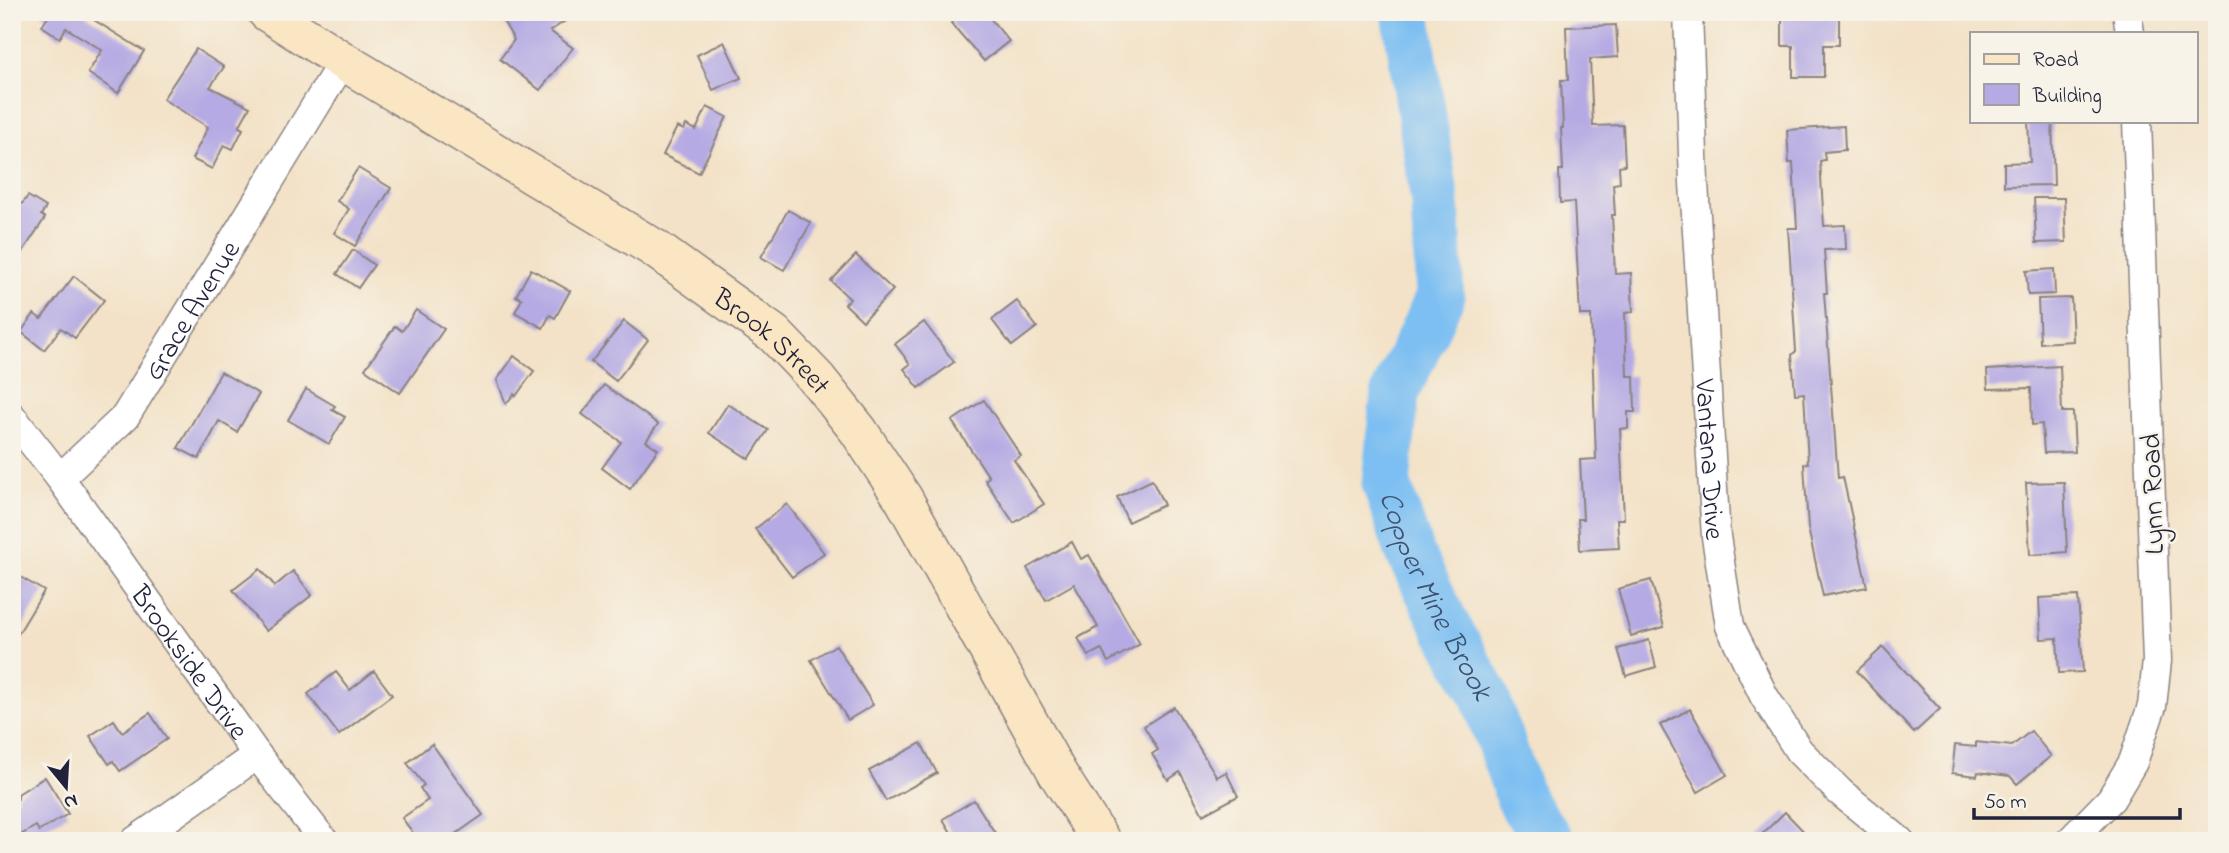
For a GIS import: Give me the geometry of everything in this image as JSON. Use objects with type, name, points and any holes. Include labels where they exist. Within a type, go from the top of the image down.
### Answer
[{"type":"street","name":"Brook Street","points":[[267,12],[343,61],[654,248],[774,334],[818,380],[858,430],[903,498],[1058,774],[1101,841]]},
{"type":"street","name":"Vantana Drive","points":[[1688,12],[1694,197],[1716,537],[1730,626],[1764,696],[1799,751],[1840,792],[1900,841]]},
{"type":"street","points":[[2127,12],[2130,32]]},
{"type":"street","name":"Grace Avenue","points":[[60,478],[125,417],[343,61]]},
{"type":"street","name":"Lynn Road","points":[[2070,841],[2111,799],[2133,762],[2152,706],[2157,661],[2137,122]]},
{"type":"street","points":[[12,417],[60,478]]},
{"type":"street","name":"Brookside Drive","points":[[60,478],[257,755],[324,841]]},
{"type":"street","points":[[135,841],[257,755]]},
{"type":"building","points":[[40,12],[81,12],[144,51],[118,93],[88,73],[102,50],[66,28],[60,38],[42,26],[48,17]]},
{"type":"building","points":[[498,12],[579,12],[550,31],[573,48],[540,90],[500,59],[514,40]]},
{"type":"building","points":[[964,12],[985,12],[1009,41],[984,61],[951,23]]},
{"type":"building","points":[[1782,12],[1818,12],[1818,16],[1839,15],[1839,45],[1824,45],[1824,77],[1793,77],[1793,46],[1782,46]]},
{"type":"building","points":[[1616,25],[1618,57],[1590,59],[1593,126],[1623,125],[1625,165],[1619,166],[1620,183],[1613,184],[1615,215],[1612,215],[1615,274],[1631,273],[1633,312],[1625,313],[1627,376],[1634,376],[1635,412],[1628,412],[1628,428],[1620,429],[1624,519],[1617,519],[1619,548],[1580,550],[1578,519],[1583,519],[1580,460],[1596,459],[1591,315],[1580,315],[1574,202],[1560,203],[1559,170],[1563,170],[1561,80],[1568,80],[1566,27]]},
{"type":"building","points":[[724,42],[741,78],[713,90],[697,55]]},
{"type":"building","points":[[196,49],[224,67],[210,87],[250,107],[239,127],[243,129],[233,149],[224,145],[212,169],[192,159],[208,127],[163,99]]},
{"type":"building","points":[[707,107],[727,117],[699,173],[663,155],[677,127],[684,130],[686,125],[696,130]]},
{"type":"building","points":[[2028,122],[2052,122],[2054,185],[2004,186],[2004,163],[2030,162]]},
{"type":"building","points":[[1844,126],[1845,150],[1824,152],[1825,160],[1820,161],[1824,226],[1845,225],[1846,249],[1824,250],[1827,293],[1824,293],[1838,478],[1843,477],[1867,587],[1823,596],[1808,528],[1804,464],[1808,463],[1804,393],[1795,394],[1792,355],[1796,351],[1788,228],[1797,228],[1793,163],[1789,163],[1787,130]]},
{"type":"building","points":[[358,168],[391,188],[355,246],[334,233],[349,209],[337,201]]},
{"type":"building","points":[[28,196],[46,207],[41,215],[45,218],[12,268],[12,197],[22,204]]},
{"type":"building","points":[[2034,198],[2064,198],[2066,242],[2036,243]]},
{"type":"building","points":[[788,210],[811,223],[784,270],[761,257]]},
{"type":"building","points":[[353,250],[374,265],[358,288],[337,274]]},
{"type":"building","points":[[856,255],[893,290],[863,321],[845,304],[850,299],[831,281]]},
{"type":"building","points":[[531,269],[570,291],[555,318],[550,315],[543,328],[515,312],[522,299],[516,296]]},
{"type":"building","points":[[2054,269],[2055,294],[2028,295],[2026,271]]},
{"type":"building","points":[[74,276],[104,300],[75,338],[61,328],[44,350],[21,332],[34,314],[41,319]]},
{"type":"building","points":[[2071,298],[2073,341],[2040,343],[2038,299]]},
{"type":"building","points":[[1017,301],[1037,327],[1012,346],[992,320]]},
{"type":"building","points":[[416,310],[444,329],[400,393],[365,369],[395,326],[402,331]]},
{"type":"building","points":[[624,321],[648,340],[616,381],[591,362]]},
{"type":"building","points":[[924,322],[954,362],[919,388],[904,369],[910,364],[895,344]]},
{"type":"building","points":[[514,356],[534,371],[516,396],[514,394],[506,404],[497,380]]},
{"type":"building","points":[[2060,366],[2062,412],[2073,412],[2075,452],[2044,453],[2042,424],[2032,425],[2031,388],[1988,389],[1987,370]]},
{"type":"building","points":[[221,372],[259,394],[237,432],[219,421],[199,459],[178,448]]},
{"type":"building","points":[[604,385],[658,424],[646,441],[658,449],[630,489],[602,468],[621,442],[582,414]]},
{"type":"building","points":[[306,389],[335,406],[332,410],[345,417],[329,444],[288,420]]},
{"type":"building","points":[[984,400],[1021,456],[1014,460],[1044,504],[1014,523],[985,480],[989,477],[952,421]]},
{"type":"building","points":[[728,404],[768,430],[749,459],[709,433]]},
{"type":"building","points":[[1152,480],[1164,505],[1128,522],[1117,497]]},
{"type":"building","points":[[2064,482],[2067,552],[2030,555],[2026,483]]},
{"type":"building","points":[[787,504],[824,553],[792,577],[755,529]]},
{"type":"building","points":[[1072,542],[1081,559],[1089,555],[1140,644],[1108,662],[1101,649],[1088,656],[1078,638],[1098,627],[1074,584],[1046,600],[1027,568]]},
{"type":"building","points":[[260,569],[275,586],[293,571],[312,595],[266,631],[233,590]]},
{"type":"building","points":[[12,572],[44,591],[12,644]]},
{"type":"building","points":[[1651,580],[1664,627],[1631,636],[1618,589]]},
{"type":"building","points":[[2078,596],[2083,672],[2059,673],[2057,638],[2041,639],[2039,598]]},
{"type":"building","points":[[1649,640],[1656,667],[1626,676],[1618,649]]},
{"type":"building","points":[[836,645],[873,705],[848,720],[811,660]]},
{"type":"building","points":[[1883,647],[1940,709],[1914,733],[1857,671]]},
{"type":"building","points":[[374,671],[392,695],[339,735],[308,694],[336,672],[350,690]]},
{"type":"building","points":[[1174,707],[1217,777],[1226,772],[1238,796],[1203,815],[1180,772],[1168,780],[1152,754],[1158,750],[1144,726]]},
{"type":"building","points":[[1690,709],[1727,775],[1698,792],[1660,725]]},
{"type":"building","points":[[150,713],[167,739],[120,771],[113,761],[109,764],[90,736],[114,720],[122,732]]},
{"type":"building","points":[[2031,731],[2051,756],[2017,784],[2010,776],[1978,772],[1977,776],[1952,773],[1955,745],[1976,747],[1976,742],[2012,746]]},
{"type":"building","points":[[921,743],[937,773],[886,801],[869,771]]},
{"type":"building","points":[[432,744],[483,815],[446,841],[419,841],[402,818],[428,800],[420,788],[424,785],[407,763]]},
{"type":"building","points":[[45,777],[68,814],[39,831],[36,826],[12,840],[12,802],[18,799],[18,794]]},
{"type":"building","points":[[974,800],[1000,841],[956,841],[943,819]]},
{"type":"building","points":[[1785,812],[1813,841],[1755,841]]},
{"type":"waterway","name":"Copper Mine Brook","points":[[1406,12],[1435,202],[1440,297],[1395,393],[1386,483],[1410,553],[1483,692],[1522,803],[1550,841]]}]
